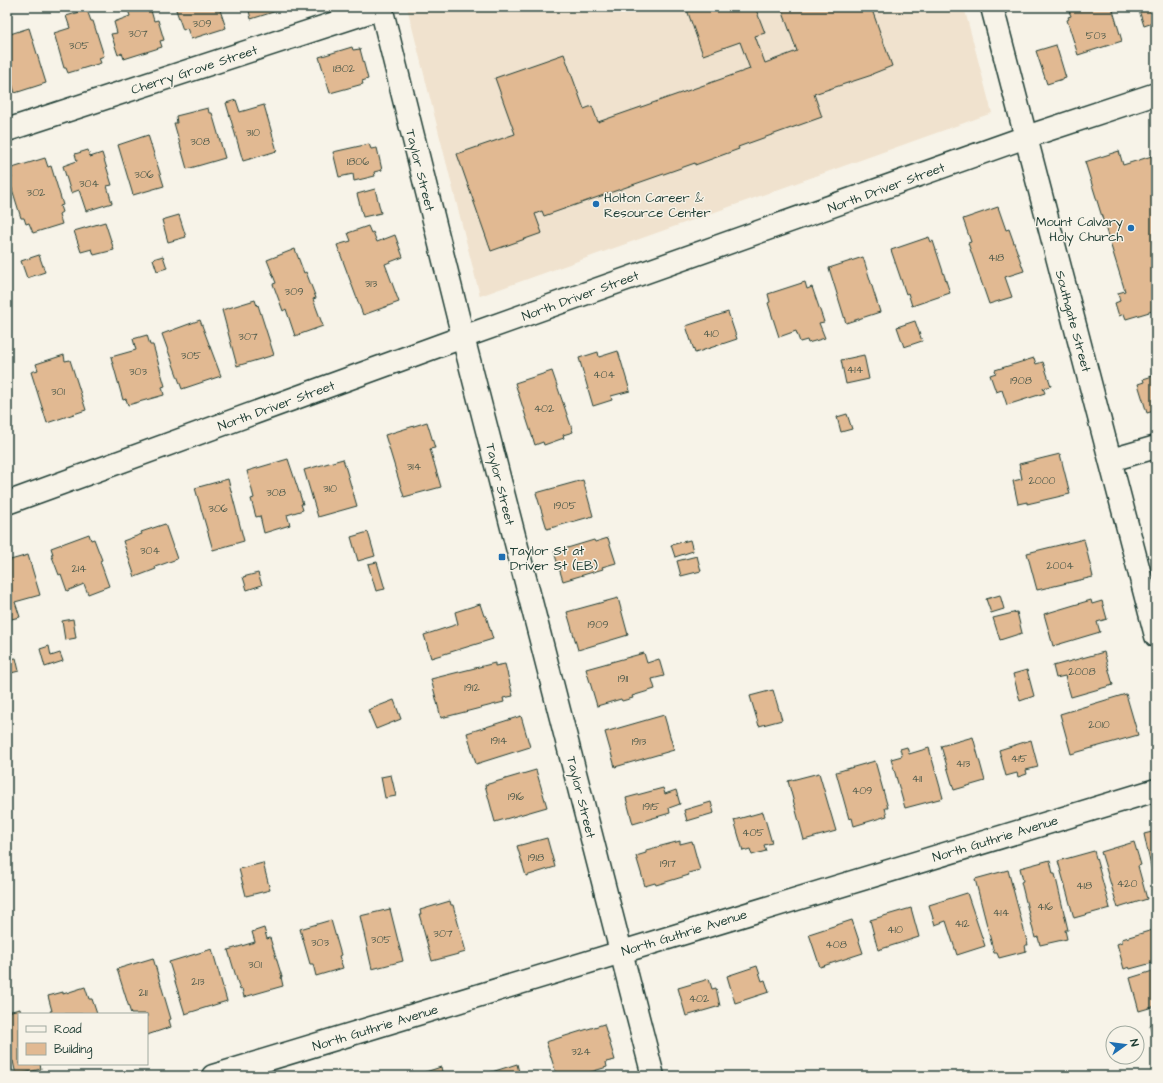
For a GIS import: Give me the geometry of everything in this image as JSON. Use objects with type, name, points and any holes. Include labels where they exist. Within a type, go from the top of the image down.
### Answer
[{"type":"street","name":"Cherry Grove Street","points":[[7,130],[381,7]]},
{"type":"street","name":"Taylor Street","points":[[381,7],[463,337],[653,1076]]},
{"type":"street","name":"Southgate Street","points":[[992,7],[1156,636]]},
{"type":"street","name":"North Driver Street","points":[[7,503],[463,337],[1026,137],[1156,94]]},
{"type":"street","points":[[1111,460],[1156,447]]},
{"type":"street","name":"North Guthrie Avenue","points":[[213,1076],[1156,790]]},
{"type":"shaded area","name":"Holton Career & Resource Center","points":[[407,7],[964,7],[992,113],[480,296]]},
{"type":"building","points":[[127,7],[150,7],[154,21],[158,20],[164,40],[160,41],[162,47],[124,59],[122,53],[118,55],[111,34],[117,33],[114,22],[130,16]]},
{"type":"building","points":[[175,7],[219,7],[226,28],[191,39],[187,28],[183,30]]},
{"type":"building","points":[[248,7],[280,7],[280,10],[251,19]]},
{"type":"building","points":[[686,7],[755,7],[765,33],[755,36],[765,63],[797,51],[781,7],[871,7],[892,66],[872,75],[814,94],[822,117],[738,147],[739,149],[695,165],[695,163],[544,216],[542,211],[535,214],[542,233],[491,251],[457,154],[515,134],[495,78],[564,54],[584,109],[592,106],[598,122],[750,69],[740,42],[703,55]]},
{"type":"building","points":[[1073,7],[1112,7],[1122,41],[1078,55],[1067,20],[1069,19],[1068,17],[1071,16],[1068,9]]},
{"type":"building","points":[[1138,7],[1156,7],[1156,22],[1144,26]]},
{"type":"building","points":[[87,10],[91,21],[93,21],[104,56],[99,58],[101,63],[68,73],[66,68],[64,68],[54,33],[70,28],[66,16]]},
{"type":"building","points":[[29,28],[46,83],[15,93],[7,67],[7,35]]},
{"type":"building","points":[[1056,45],[1066,78],[1047,84],[1036,51]]},
{"type":"building","points":[[352,47],[353,50],[360,49],[368,79],[362,81],[363,84],[330,93],[319,57]]},
{"type":"building","points":[[236,100],[240,112],[264,105],[277,151],[243,161],[226,103]]},
{"type":"building","points":[[208,108],[209,113],[212,113],[225,158],[187,169],[174,123],[177,123],[176,116]]},
{"type":"building","points":[[148,135],[164,186],[133,195],[118,145]]},
{"type":"building","points":[[369,144],[371,149],[377,148],[382,170],[374,172],[375,176],[354,181],[353,174],[339,177],[333,152]]},
{"type":"building","points":[[88,150],[90,157],[102,153],[112,185],[107,186],[112,203],[86,211],[79,190],[71,193],[63,166],[77,161],[75,154]]},
{"type":"building","name":"Mount Calvary Holy Church","points":[[1119,151],[1123,165],[1155,155],[1156,158],[1156,310],[1126,319],[1124,314],[1119,316],[1115,303],[1120,301],[1118,293],[1125,291],[1085,162]]},
{"type":"building","points":[[45,158],[48,167],[51,166],[63,205],[60,206],[62,212],[59,214],[62,224],[33,233],[29,223],[26,224],[24,218],[21,218],[9,179],[12,178],[9,169]]},
{"type":"building","points":[[375,189],[381,213],[363,217],[357,194]]},
{"type":"building","points":[[998,207],[1006,230],[1009,229],[1024,271],[1005,277],[1012,297],[989,304],[968,243],[971,242],[963,219]]},
{"type":"building","points":[[179,215],[186,237],[168,242],[162,220]]},
{"type":"building","points":[[105,222],[114,250],[94,255],[92,249],[81,252],[74,231]]},
{"type":"building","points":[[368,226],[371,233],[373,232],[377,242],[395,235],[403,257],[385,264],[399,302],[363,315],[337,245],[351,241],[348,233]]},
{"type":"building","points":[[929,237],[931,242],[933,241],[950,293],[912,306],[908,293],[906,294],[891,250]]},
{"type":"building","points":[[295,249],[316,298],[313,299],[323,326],[295,336],[286,309],[283,311],[273,284],[276,283],[267,260]]},
{"type":"building","points":[[39,255],[45,272],[27,278],[21,261]]},
{"type":"building","points":[[163,256],[167,268],[157,271],[153,259]]},
{"type":"building","points":[[863,257],[880,312],[846,323],[829,268]]},
{"type":"building","points":[[805,282],[807,289],[812,287],[824,322],[819,323],[825,338],[808,343],[807,340],[800,342],[796,331],[779,337],[768,303],[770,302],[768,294]]},
{"type":"building","points":[[255,300],[257,306],[258,305],[274,355],[237,366],[222,310]]},
{"type":"building","points":[[728,312],[737,339],[695,353],[686,326]]},
{"type":"building","points":[[200,320],[221,376],[182,389],[162,334]]},
{"type":"building","points":[[915,321],[922,341],[904,347],[897,327]]},
{"type":"building","points":[[147,335],[150,345],[153,345],[165,386],[162,387],[164,395],[128,405],[126,399],[123,400],[111,357],[136,350],[133,339]]},
{"type":"building","points":[[618,351],[630,391],[611,396],[612,400],[593,406],[579,358],[598,352],[599,357]]},
{"type":"building","points":[[64,355],[65,361],[70,360],[86,410],[47,423],[31,372],[38,370],[36,364]]},
{"type":"building","points":[[864,355],[869,379],[846,384],[841,360]]},
{"type":"building","points":[[1034,358],[1036,364],[1043,362],[1051,386],[1043,388],[1045,393],[1007,405],[1002,390],[996,392],[990,375],[996,373],[995,370]]},
{"type":"building","points":[[552,371],[573,432],[563,435],[564,438],[544,445],[543,442],[535,445],[515,383]]},
{"type":"building","points":[[1156,375],[1156,413],[1154,411],[1147,413],[1138,384],[1144,382],[1143,379]]},
{"type":"building","points":[[847,414],[852,429],[841,432],[837,417]]},
{"type":"building","points":[[427,422],[435,448],[430,449],[441,487],[404,497],[385,435]]},
{"type":"building","points":[[1060,454],[1070,494],[1027,504],[1027,502],[1018,504],[1013,481],[1022,479],[1019,464]]},
{"type":"building","points":[[288,459],[303,504],[301,504],[303,510],[287,515],[290,525],[264,533],[260,516],[256,517],[251,499],[254,498],[247,471]]},
{"type":"building","points":[[343,459],[357,506],[318,517],[304,470]]},
{"type":"building","points":[[228,479],[244,541],[213,550],[195,488]]},
{"type":"building","points":[[583,480],[593,516],[547,529],[536,493]]},
{"type":"building","points":[[165,524],[177,559],[155,567],[156,569],[135,577],[123,541],[142,534],[141,532]]},
{"type":"building","points":[[368,532],[375,556],[358,561],[351,537]]},
{"type":"building","points":[[89,534],[91,540],[94,539],[102,560],[100,561],[109,586],[88,594],[84,584],[67,591],[61,574],[59,575],[51,554],[53,554],[51,548]]},
{"type":"building","points":[[608,538],[616,563],[602,567],[603,569],[563,581],[554,552],[594,540],[595,542]]},
{"type":"building","points":[[1084,539],[1093,577],[1037,590],[1027,553]]},
{"type":"building","points":[[690,540],[693,551],[675,557],[671,545]]},
{"type":"building","points":[[28,555],[40,595],[15,602],[20,617],[7,620],[7,561]]},
{"type":"building","points":[[697,556],[701,571],[681,576],[677,561]]},
{"type":"building","points":[[377,562],[385,589],[376,591],[368,564]]},
{"type":"building","points":[[258,573],[262,585],[247,590],[243,577]]},
{"type":"building","points":[[1000,595],[1004,609],[991,613],[986,599]]},
{"type":"building","points":[[618,598],[628,635],[578,650],[567,612]]},
{"type":"building","points":[[1091,600],[1092,604],[1102,601],[1107,619],[1097,622],[1100,632],[1053,646],[1044,614]]},
{"type":"building","points":[[480,604],[484,616],[486,616],[493,639],[431,658],[424,635],[458,624],[455,612]]},
{"type":"building","points":[[1017,612],[1022,633],[1000,640],[993,618]]},
{"type":"building","points":[[73,619],[76,638],[65,640],[62,621]]},
{"type":"building","points":[[49,646],[51,656],[60,653],[63,661],[45,667],[40,649]]},
{"type":"building","points":[[1104,652],[1113,685],[1071,697],[1065,676],[1056,678],[1053,666]]},
{"type":"building","points":[[644,653],[647,663],[659,659],[664,676],[652,679],[655,689],[632,696],[633,698],[622,701],[621,699],[597,706],[586,669]]},
{"type":"building","points":[[16,658],[19,671],[11,673],[8,659]]},
{"type":"building","points":[[495,663],[495,666],[505,664],[513,696],[503,698],[504,702],[441,718],[431,679]]},
{"type":"building","points":[[1027,670],[1034,696],[1020,701],[1013,674]]},
{"type":"building","points":[[773,690],[782,720],[759,726],[750,696]]},
{"type":"building","points":[[1126,694],[1138,735],[1071,754],[1060,714]]},
{"type":"building","points":[[394,700],[401,719],[376,729],[368,710]]},
{"type":"building","points":[[664,715],[674,750],[615,767],[605,732]]},
{"type":"building","points":[[521,716],[530,747],[476,764],[467,733]]},
{"type":"building","points":[[973,737],[985,781],[954,790],[941,746]]},
{"type":"building","points":[[1031,740],[1038,767],[1026,770],[1027,774],[1018,777],[1017,773],[1006,776],[999,750]]},
{"type":"building","points":[[907,747],[909,754],[929,748],[943,798],[905,808],[891,759],[902,756],[900,749]]},
{"type":"building","points":[[875,761],[888,808],[885,808],[887,816],[854,826],[852,818],[849,819],[836,772]]},
{"type":"building","points":[[536,770],[547,807],[495,822],[485,785]]},
{"type":"building","points":[[819,773],[836,831],[804,840],[788,781]]},
{"type":"building","points":[[391,775],[396,796],[385,798],[381,777]]},
{"type":"building","points":[[663,788],[665,794],[676,790],[680,804],[669,808],[670,813],[633,824],[626,798]]},
{"type":"building","points":[[711,802],[714,813],[687,821],[684,810]]},
{"type":"building","points":[[763,812],[772,843],[764,845],[766,851],[752,855],[750,849],[743,851],[734,820]]},
{"type":"building","points":[[1156,831],[1156,890],[1144,834]]},
{"type":"building","points":[[547,838],[555,867],[526,876],[517,846]]},
{"type":"building","points":[[680,841],[680,844],[692,841],[700,870],[656,885],[655,883],[645,886],[636,856],[646,853],[646,850]]},
{"type":"building","points":[[1134,842],[1141,865],[1138,866],[1147,899],[1118,908],[1101,852]]},
{"type":"building","points":[[1094,851],[1110,908],[1074,918],[1058,861]]},
{"type":"building","points":[[1050,860],[1053,874],[1055,874],[1068,930],[1065,930],[1067,939],[1040,945],[1038,937],[1035,938],[1021,882],[1023,881],[1020,868]]},
{"type":"building","points":[[263,863],[270,890],[246,896],[239,869]]},
{"type":"building","points":[[1008,870],[1028,945],[1025,945],[1026,951],[999,958],[997,953],[994,953],[975,879]]},
{"type":"building","points":[[967,893],[985,946],[957,955],[946,921],[935,925],[929,905]]},
{"type":"building","points":[[450,901],[451,905],[453,905],[466,952],[432,961],[419,914],[421,914],[420,910]]},
{"type":"building","points":[[911,908],[919,937],[878,950],[870,920]]},
{"type":"building","points":[[390,909],[403,961],[372,969],[360,916]]},
{"type":"building","points":[[331,920],[341,955],[339,956],[343,968],[316,976],[313,964],[310,964],[300,929]]},
{"type":"building","points":[[852,920],[863,953],[820,967],[809,934]]},
{"type":"building","points":[[264,928],[267,939],[270,938],[282,977],[283,986],[244,997],[242,989],[240,990],[228,950],[255,942],[252,932]]},
{"type":"building","points":[[1156,929],[1156,962],[1130,969],[1129,967],[1124,969],[1117,944],[1122,942],[1122,939]]},
{"type":"building","points":[[212,949],[227,1001],[185,1014],[169,962]]},
{"type":"building","points":[[153,958],[171,1019],[169,1020],[171,1027],[148,1035],[148,1013],[131,1013],[117,969]]},
{"type":"building","points":[[757,966],[762,981],[765,980],[769,992],[735,1003],[727,976]]},
{"type":"building","points":[[1156,970],[1156,1006],[1139,1011],[1130,978]]},
{"type":"building","points":[[709,979],[712,989],[716,988],[720,1006],[686,1016],[678,988]]},
{"type":"building","points":[[85,987],[89,999],[92,999],[97,1013],[51,1013],[50,1011],[52,1011],[48,996],[63,992],[63,994]]},
{"type":"building","points":[[20,1009],[21,1013],[18,1013],[18,1065],[40,1065],[41,1069],[16,1075],[13,1061],[7,1063],[7,1036],[9,1036],[7,1029],[7,1012]]},
{"type":"building","points":[[604,1024],[615,1060],[606,1062],[607,1067],[578,1076],[557,1076],[546,1042]]},
{"type":"building","points":[[1156,1024],[1156,1049],[1150,1025]]},
{"type":"building","points":[[517,1064],[520,1076],[479,1076]]},
{"type":"building","points":[[441,1067],[443,1076],[413,1076]]},
{"type":"place","name":"Holton Career & Resource Center","points":[[596,204]]},
{"type":"place","name":"Mount Calvary Holy Church","points":[[1131,228]]},
{"type":"place","name":"Taylor St at Driver St (EB)","points":[[502,557]]}]
